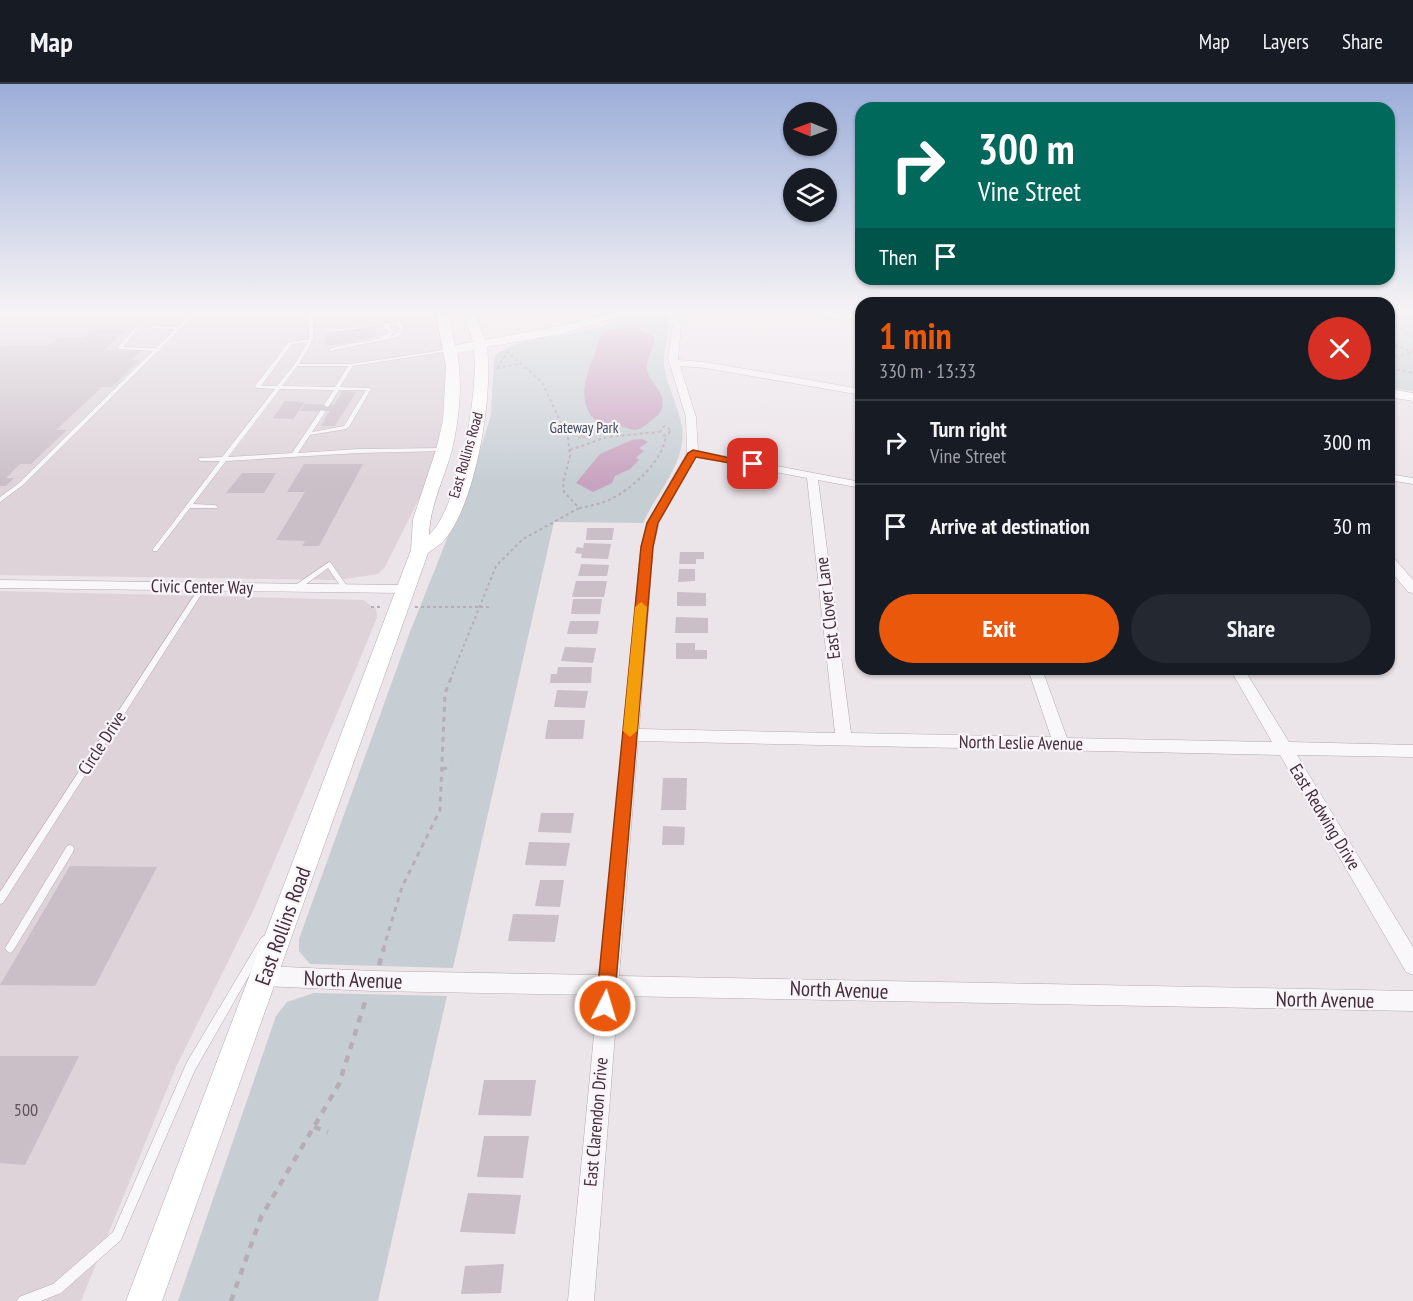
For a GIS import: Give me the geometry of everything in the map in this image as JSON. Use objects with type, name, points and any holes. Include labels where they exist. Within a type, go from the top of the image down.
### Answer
[{"type":"main road","name":"East Rollins Road","points":[[144,1301],[302,874],[412,598],[420,550],[421,519],[444,450],[452,401],[451,370]]},
{"type":"main road","name":"East Rollins Road","points":[[420,550],[440,535],[474,438],[481,403],[480,370]]},
{"type":"main road","points":[[1395,394],[1413,397]]},
{"type":"street","points":[[676,370],[691,417],[693,453],[855,483]]},
{"type":"street","points":[[733,370],[855,391]]},
{"type":"street","name":"East Clarendon Drive","points":[[581,1301],[647,547],[653,523],[693,453]]},
{"type":"street","name":"East Clover Lane","points":[[813,476],[844,740]]},
{"type":"street","points":[[1395,478],[1413,482]]},
{"type":"street","points":[[1395,568],[1413,589]]},
{"type":"street","name":"Civic Center Way","points":[[0,584],[345,588],[412,598]]},
{"type":"street","points":[[1037,675],[1061,744]]},
{"type":"street","name":"East Redwing Drive","points":[[1242,675],[1413,965]]},
{"type":"street","name":"North Leslie Avenue","points":[[629,735],[1413,751]]},
{"type":"street","name":"North Avenue","points":[[264,976],[373,981],[607,984],[1109,997],[1413,1001]]},
{"type":"lane","points":[[0,500],[21,484],[139,370]]},
{"type":"lane","points":[[270,370],[256,387],[369,389],[346,427],[308,434]]},
{"type":"lane","points":[[155,550],[293,370]]},
{"type":"lane","points":[[327,405],[348,370]]},
{"type":"lane","points":[[294,455],[323,411]]},
{"type":"lane","points":[[201,459],[444,450]]},
{"type":"lane","points":[[188,506],[215,507]]},
{"type":"lane","points":[[296,588],[329,564],[345,588]]},
{"type":"lane","name":"Circle Drive","points":[[0,900],[203,587]]},
{"type":"lane","points":[[10,948],[70,849]]},
{"type":"lane","points":[[23,1301],[57,1290],[117,1236],[191,1066],[302,874]]},
{"type":"path","points":[[529,370],[539,378],[567,437],[570,450],[563,487],[568,499],[579,508]]},
{"type":"path","points":[[1398,370],[1413,373]]},
{"type":"path","points":[[378,968],[402,887],[440,810],[445,693],[496,566],[508,551],[543,525],[579,508],[608,500],[630,485],[666,446],[666,435],[671,430],[662,428],[658,432]]},
{"type":"path","points":[[570,450],[607,437],[658,432],[666,435]]},
{"type":"path","points":[[412,598],[489,607]]},
{"type":"path","points":[[442,768],[452,767]]},
{"type":"path","points":[[231,1301],[261,1217],[342,1077],[367,996]]},
{"type":"path","points":[[314,1127],[328,1132]]},
{"type":"shaded area","points":[[0,370],[449,370],[431,475],[385,567],[378,574],[339,580],[0,575]]},
{"type":"shaded area","points":[[589,370],[648,370],[649,377],[659,390],[662,408],[659,414],[640,429],[633,430],[601,424],[594,419],[585,403]]},
{"type":"shaded area","points":[[642,439],[648,442],[639,448],[644,451],[636,457],[639,460],[630,469],[615,476],[612,483],[593,492],[576,483],[600,454],[632,440]]},
{"type":"shaded area","points":[[0,591],[363,600],[376,609],[377,617],[254,909],[176,1067],[81,1301],[0,1301]]},
{"type":"green space","name":"Gateway Park","points":[[493,370],[665,370],[682,427],[682,440],[676,465],[643,523],[554,522],[453,968],[310,964],[299,951],[299,939],[410,632],[472,476],[491,415]]},
{"type":"green space","points":[[1395,370],[1413,370],[1413,391],[1395,389]]},
{"type":"green space","points":[[314,993],[447,996],[378,1301],[178,1301],[276,1016],[287,1002]]},
{"type":"building","points":[[0,370],[130,370],[112,387],[102,387],[56,430],[67,430],[31,464],[20,464],[6,478],[14,478],[6,486],[0,486]]},
{"type":"building","points":[[343,391],[356,392],[335,426],[321,426],[330,411],[300,411],[305,404],[334,405]]},
{"type":"building","points":[[285,401],[305,402],[293,419],[273,418]]},
{"type":"building","points":[[580,429],[593,429],[591,439],[578,439]]},
{"type":"building","points":[[304,464],[363,464],[319,546],[302,546],[305,541],[276,540],[305,492],[287,492]]},
{"type":"building","points":[[242,473],[276,473],[264,493],[226,493]]},
{"type":"building","points":[[587,528],[614,528],[612,540],[586,540]]},
{"type":"building","points":[[584,543],[611,544],[608,559],[581,558],[582,554],[575,553],[577,547],[583,548]]},
{"type":"building","points":[[680,552],[704,552],[704,559],[696,559],[696,564],[679,564]]},
{"type":"building","points":[[581,564],[609,565],[607,576],[578,576]]},
{"type":"building","points":[[679,569],[695,569],[695,581],[678,582]]},
{"type":"building","points":[[576,581],[607,581],[604,597],[572,597]]},
{"type":"building","points":[[677,592],[706,593],[706,606],[677,606]]},
{"type":"building","points":[[573,599],[602,599],[600,614],[571,614]]},
{"type":"building","points":[[676,617],[708,618],[708,633],[675,633]]},
{"type":"building","points":[[570,621],[599,621],[597,634],[567,634]]},
{"type":"building","points":[[676,643],[695,643],[695,650],[707,650],[707,659],[676,659]]},
{"type":"building","points":[[565,647],[596,648],[593,663],[561,661]]},
{"type":"building","points":[[558,667],[592,667],[591,683],[550,683],[551,674],[557,674]]},
{"type":"building","points":[[557,690],[588,691],[585,708],[554,707]]},
{"type":"building","points":[[548,720],[585,720],[583,739],[545,739]]},
{"type":"building","points":[[663,778],[687,778],[686,810],[661,810]]},
{"type":"building","points":[[541,813],[574,813],[571,833],[538,832]]},
{"type":"building","points":[[663,826],[685,827],[684,845],[662,845]]},
{"type":"building","points":[[529,842],[570,843],[566,866],[525,865]]},
{"type":"building","points":[[70,866],[157,867],[95,986],[0,985]]},
{"type":"building","points":[[540,880],[564,880],[560,907],[535,906]]},
{"type":"building","points":[[513,914],[559,915],[555,942],[508,941]]},
{"type":"building","points":[[0,1056],[79,1056],[25,1165],[0,1163]]},
{"type":"building","points":[[484,1080],[536,1080],[531,1116],[478,1115]]},
{"type":"building","points":[[484,1136],[529,1136],[523,1178],[477,1177]]},
{"type":"building","points":[[468,1193],[521,1195],[515,1234],[460,1232]]},
{"type":"building","points":[[504,1264],[501,1293],[461,1294],[465,1266]]},
{"type":"slow traffic","points":[[630,731],[641,607]]},
{"type":"route","points":[[605,1006],[647,547],[653,523],[693,453],[753,464]]}]
